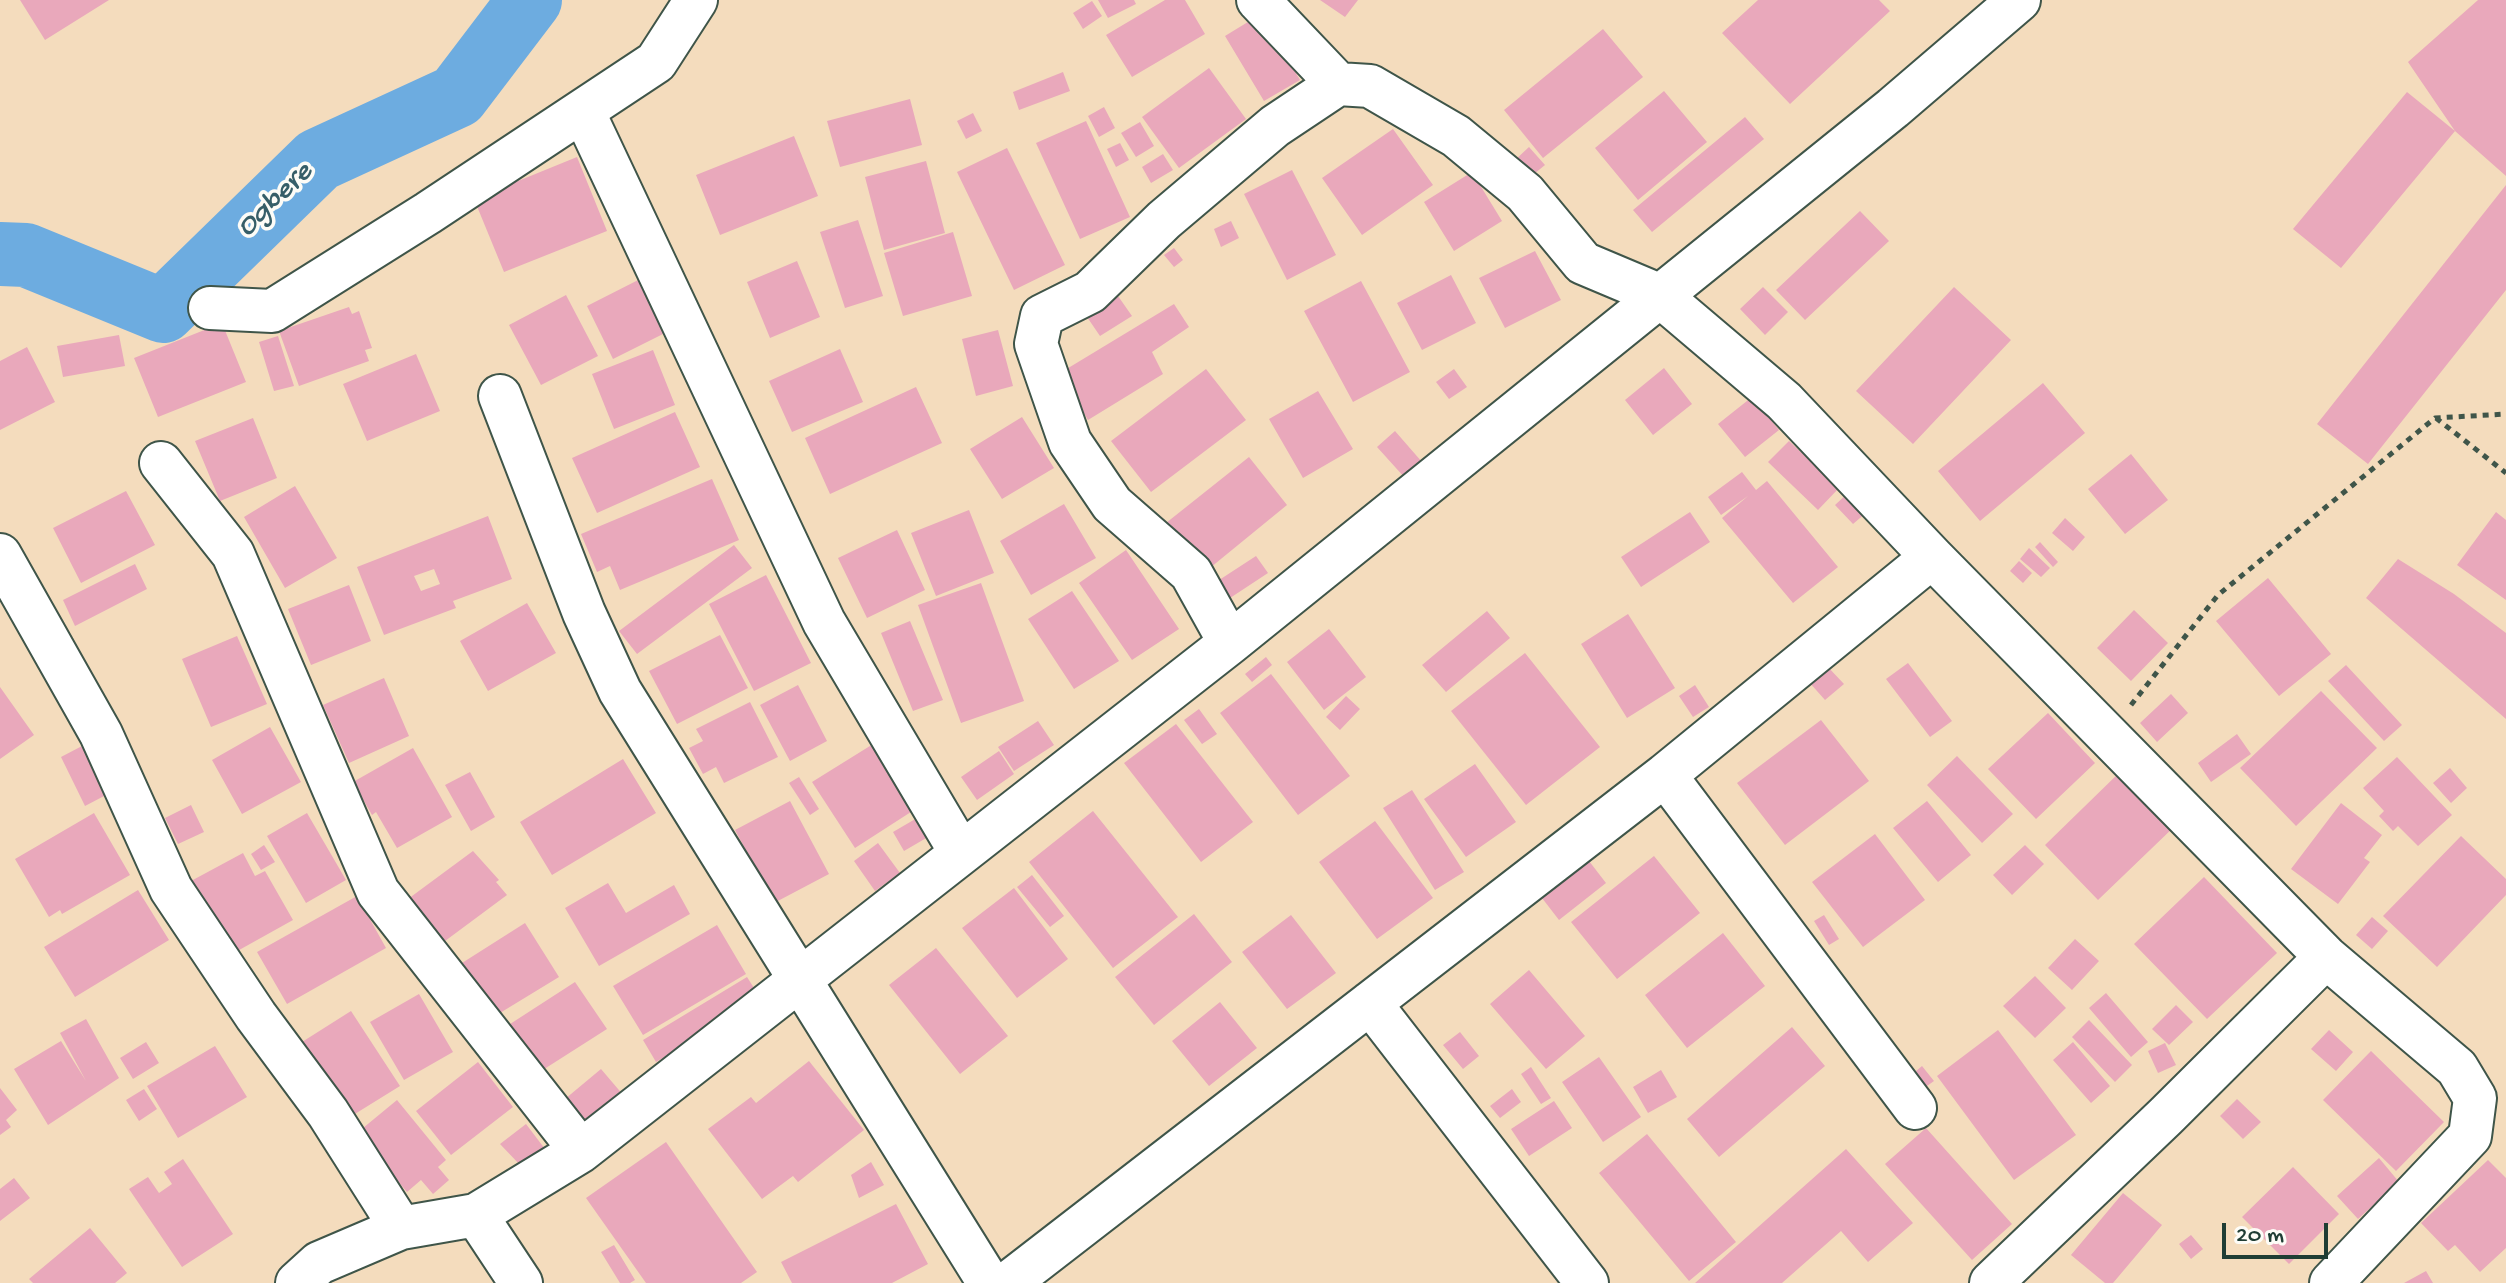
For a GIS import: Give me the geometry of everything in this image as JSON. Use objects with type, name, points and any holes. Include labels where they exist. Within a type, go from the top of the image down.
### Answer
[{"type":"street","points":[[210,308],[272,311],[656,62],[696,0]]},
{"type":"street","points":[[1258,0],[1338,84]]},
{"type":"street","points":[[297,1283],[319,1263],[401,1228],[476,1215],[581,1151],[1230,643],[1893,108],[2019,0]]},
{"type":"street","points":[[1230,643],[1191,573],[1112,504],[1070,442],[1036,344],[1042,316],[1090,292],[1164,220],[1253,145],[1338,84],[1370,86],[1456,136],[1525,193],[1583,263],[1659,295],[1784,401],[1932,557],[2326,957],[2457,1068],[2475,1098],[2470,1136],[2331,1283]]},
{"type":"street","points":[[583,111],[824,622],[961,853]]},
{"type":"street","points":[[500,396],[584,613],[620,691],[989,1283]]},
{"type":"street","points":[[161,463],[233,554],[378,892],[581,1151]]},
{"type":"street","points":[[0,555],[101,734],[171,889],[256,1016],[328,1113],[401,1228]]},
{"type":"street","points":[[1008,1283],[1665,775],[1932,557]]},
{"type":"street","points":[[1665,775],[1915,1108]]},
{"type":"street","points":[[1991,1283],[2326,957]]},
{"type":"street","points":[[1370,1003],[1587,1283]]},
{"type":"street","points":[[476,1215],[521,1283]]},
{"type":"path","points":[[2107,735],[2218,595],[2435,418],[2506,414]]},
{"type":"path","points":[[2435,418],[2506,473]]},
{"type":"building","points":[[20,0],[109,0],[45,40]]},
{"type":"building","points":[[1098,0],[1134,0],[1136,4],[1108,18]]},
{"type":"building","points":[[1165,0],[1185,0],[1205,34],[1132,77],[1106,35]]},
{"type":"building","points":[[1320,0],[1358,0],[1345,17]]},
{"type":"building","points":[[1758,0],[1879,0],[1890,11],[1790,104],[1722,33]]},
{"type":"building","points":[[2478,0],[2506,0],[2506,176],[2455,131],[2408,62]]},
{"type":"building","points":[[1092,1],[1102,16],[1083,29],[1073,13]]},
{"type":"building","points":[[1261,14],[1300,80],[1264,101],[1225,36]]},
{"type":"building","points":[[1603,29],[1643,77],[1543,158],[1504,110]]},
{"type":"building","points":[[1209,68],[1246,119],[1179,168],[1142,117]]},
{"type":"building","points":[[1063,72],[1070,91],[1019,110],[1013,92]]},
{"type":"building","points":[[1664,91],[1707,142],[1638,200],[1595,148]]},
{"type":"building","points":[[2407,92],[2455,131],[2341,268],[2293,229]]},
{"type":"building","points":[[910,99],[922,145],[840,167],[827,121]]},
{"type":"building","points":[[1104,107],[1115,128],[1099,137],[1088,116]]},
{"type":"building","points":[[973,113],[982,131],[966,139],[957,121]]},
{"type":"building","points":[[1745,117],[1764,139],[1652,232],[1633,210]]},
{"type":"building","points":[[1086,121],[1130,217],[1080,239],[1036,143]]},
{"type":"building","points":[[1140,122],[1154,146],[1136,157],[1121,133]]},
{"type":"building","points":[[1393,129],[1433,185],[1362,235],[1322,178]]},
{"type":"building","points":[[794,136],[818,196],[720,235],[696,175]]},
{"type":"building","points":[[1120,143],[1129,160],[1116,167],[1107,149]]},
{"type":"building","points":[[1529,147],[1545,165],[1529,178],[1514,161]]},
{"type":"building","points":[[1007,148],[1065,265],[1014,290],[957,172]]},
{"type":"building","points":[[1163,154],[1173,170],[1151,183],[1142,167]]},
{"type":"building","points":[[577,157],[607,231],[504,272],[474,199]]},
{"type":"building","points":[[926,161],[945,233],[884,250],[865,177]]},
{"type":"building","points":[[1292,170],[1336,255],[1287,280],[1244,194]]},
{"type":"building","points":[[1472,172],[1502,221],[1454,251],[1424,202]]},
{"type":"building","points":[[2506,185],[2506,290],[2368,464],[2317,424]]},
{"type":"building","points":[[1860,211],[1889,241],[1805,320],[1776,290]]},
{"type":"building","points":[[858,220],[883,296],[845,308],[820,232]]},
{"type":"building","points":[[1231,221],[1239,238],[1221,247],[1214,229]]},
{"type":"building","points":[[953,232],[972,296],[903,316],[884,253]]},
{"type":"building","points":[[1174,248],[1183,260],[1174,267],[1164,255]]},
{"type":"building","points":[[1535,251],[1561,300],[1505,328],[1479,278]]},
{"type":"building","points":[[797,261],[820,317],[770,338],[747,282]]},
{"type":"building","points":[[648,275],[675,328],[613,359],[587,306]]},
{"type":"building","points":[[1451,275],[1476,323],[1422,350],[1397,303]]},
{"type":"building","points":[[1361,281],[1410,372],[1353,402],[1304,311]]},
{"type":"building","points":[[1763,287],[1788,312],[1765,335],[1740,309]]},
{"type":"building","points":[[1954,287],[2011,340],[1913,444],[1856,391]]},
{"type":"building","points":[[566,295],[598,356],[541,385],[509,325]]},
{"type":"building","points":[[1118,296],[1132,316],[1100,336],[1087,317]]},
{"type":"building","points":[[1174,304],[1189,327],[1152,352],[1163,374],[1088,420],[1060,373]]},
{"type":"building","points":[[349,307],[352,314],[359,311],[372,348],[365,350],[369,361],[299,386],[279,331]]},
{"type":"building","points":[[222,323],[246,382],[158,417],[134,358]]},
{"type":"building","points":[[998,330],[1013,386],[976,396],[962,339]]},
{"type":"building","points":[[119,335],[125,366],[63,377],[57,346]]},
{"type":"building","points":[[278,336],[294,386],[274,391],[259,342]]},
{"type":"building","points":[[27,347],[55,402],[0,430],[0,361]]},
{"type":"building","points":[[840,349],[863,402],[792,432],[769,381]]},
{"type":"building","points":[[653,350],[675,405],[614,429],[592,374]]},
{"type":"building","points":[[416,354],[440,411],[367,441],[343,384]]},
{"type":"building","points":[[1664,368],[1692,404],[1653,435],[1625,400]]},
{"type":"building","points":[[1206,369],[1246,420],[1151,492],[1111,441]]},
{"type":"building","points":[[1454,369],[1467,387],[1449,399],[1436,382]]},
{"type":"building","points":[[2043,383],[2085,433],[1980,521],[1938,471]]},
{"type":"building","points":[[916,387],[942,443],[830,494],[805,438]]},
{"type":"building","points":[[1318,391],[1353,449],[1303,478],[1269,419]]},
{"type":"building","points":[[1752,397],[1779,430],[1745,457],[1718,424]]},
{"type":"building","points":[[675,412],[700,467],[597,513],[572,458]]},
{"type":"building","points":[[1022,417],[1054,468],[1002,499],[970,449]]},
{"type":"building","points":[[253,418],[277,478],[220,501],[195,441]]},
{"type":"building","points":[[1395,431],[1422,462],[1405,478],[1377,447]]},
{"type":"building","points":[[1789,441],[1839,488],[1818,510],[1768,462]]},
{"type":"building","points":[[2131,454],[2168,500],[2125,534],[2088,489]]},
{"type":"building","points":[[1249,457],[1287,505],[1205,572],[1166,523]]},
{"type":"building","points":[[1742,472],[1756,490],[1767,481],[1838,567],[1793,603],[1722,518],[1748,496],[1721,515],[1708,497]]},
{"type":"building","points":[[712,479],[739,540],[620,590],[610,566],[597,572],[581,534]]},
{"type":"building","points":[[295,486],[337,558],[285,588],[244,517]]},
{"type":"building","points":[[126,491],[155,545],[81,583],[53,528]]},
{"type":"building","points":[[1848,493],[1867,512],[1853,524],[1835,505]]},
{"type":"building","points":[[1064,504],[1096,558],[1031,595],[1000,541]]},
{"type":"building","points":[[969,510],[994,573],[936,596],[911,533]]},
{"type":"building","points":[[1690,512],[1710,542],[1641,587],[1621,557]]},
{"type":"building","points":[[2496,512],[2506,520],[2506,600],[2457,565]]},
{"type":"building","points":[[488,516],[512,579],[453,601],[456,608],[384,635],[357,567]],"holes":[[[434,569],[440,584],[421,591],[414,576]]]},
{"type":"building","points":[[2065,518],[2085,537],[2073,551],[2052,533]]},
{"type":"building","points":[[897,530],[925,590],[867,618],[838,558]]},
{"type":"building","points":[[2040,542],[2058,562],[2053,567],[2035,547]]},
{"type":"building","points":[[734,545],[752,568],[637,654],[619,631]]},
{"type":"building","points":[[2029,548],[2050,568],[2041,577],[2020,559]]},
{"type":"building","points":[[1126,550],[1179,629],[1132,660],[1079,583]]},
{"type":"building","points":[[1256,556],[1268,573],[1224,602],[1213,584]]},
{"type":"building","points":[[2398,559],[2454,594],[2506,633],[2506,719],[2366,598]]},
{"type":"building","points":[[2019,561],[2032,573],[2023,583],[2010,571]]},
{"type":"building","points":[[135,564],[147,589],[75,626],[63,600]]},
{"type":"building","points":[[766,575],[811,663],[754,691],[709,604]]},
{"type":"building","points":[[2268,578],[2331,654],[2279,696],[2216,621]]},
{"type":"building","points":[[981,583],[1024,701],[961,723],[918,605]]},
{"type":"building","points":[[349,585],[371,641],[311,665],[288,609]]},
{"type":"building","points":[[1072,591],[1119,661],[1074,689],[1028,619]]},
{"type":"building","points":[[527,603],[556,653],[488,691],[460,641]]},
{"type":"building","points":[[2134,610],[2168,643],[2131,681],[2097,648]]},
{"type":"building","points":[[1487,611],[1510,638],[1446,692],[1422,665]]},
{"type":"building","points":[[1628,614],[1675,688],[1627,718],[1581,644]]},
{"type":"building","points":[[910,621],[943,700],[913,711],[881,633]]},
{"type":"building","points":[[1329,629],[1366,677],[1324,710],[1287,662]]},
{"type":"building","points":[[720,635],[748,688],[677,724],[649,671]]},
{"type":"building","points":[[237,636],[267,704],[211,727],[182,659]]},
{"type":"building","points":[[1525,653],[1600,747],[1526,805],[1451,711]]},
{"type":"building","points":[[1266,657],[1272,665],[1252,682],[1245,674]]},
{"type":"building","points":[[1908,663],[1952,721],[1930,737],[1886,679]]},
{"type":"building","points":[[2346,665],[2402,725],[2384,741],[2328,681]]},
{"type":"building","points":[[1827,666],[1844,684],[1825,700],[1809,682]]},
{"type":"building","points":[[1271,674],[1350,776],[1298,815],[1220,713]]},
{"type":"building","points":[[384,678],[409,736],[349,763],[323,705]]},
{"type":"building","points":[[798,685],[827,741],[790,761],[760,705]]},
{"type":"building","points":[[1695,685],[1709,707],[1693,717],[1679,696]]},
{"type":"building","points":[[0,687],[34,735],[0,759]]},
{"type":"building","points":[[2321,691],[2377,748],[2296,826],[2240,768]]},
{"type":"building","points":[[2171,694],[2188,713],[2157,742],[2140,723]]},
{"type":"building","points":[[1346,696],[1360,709],[1340,730],[1326,717]]},
{"type":"building","points":[[750,702],[778,757],[724,783],[716,767],[703,774],[689,748],[703,741],[696,729]]},
{"type":"building","points":[[1199,709],[1217,734],[1202,744],[1184,720]]},
{"type":"building","points":[[2048,713],[2095,763],[2036,819],[1988,769]]},
{"type":"building","points":[[1821,720],[1869,781],[1785,845],[1737,783]]},
{"type":"building","points":[[1038,721],[1054,745],[1014,771],[998,747]]},
{"type":"building","points":[[1176,724],[1253,822],[1201,862],[1124,763]]},
{"type":"building","points":[[270,727],[301,782],[242,814],[212,760]]},
{"type":"building","points":[[2237,734],[2251,754],[2211,782],[2198,763]]},
{"type":"building","points":[[886,736],[928,801],[855,848],[812,782]]},
{"type":"building","points":[[82,746],[106,795],[85,806],[61,757]]},
{"type":"building","points":[[413,748],[452,817],[397,848],[376,812],[372,815],[353,782]]},
{"type":"building","points":[[999,751],[1014,774],[977,800],[961,777]]},
{"type":"building","points":[[1957,756],[2013,814],[1982,843],[1927,785]]},
{"type":"building","points":[[2397,757],[2452,815],[2418,846],[2398,826],[2393,831],[2379,816],[2384,811],[2363,788]]},
{"type":"building","points":[[623,759],[656,813],[552,875],[520,822]]},
{"type":"building","points":[[1475,764],[1516,822],[1466,857],[1424,799]]},
{"type":"building","points":[[2450,768],[2467,788],[2451,803],[2433,783]]},
{"type":"building","points":[[2122,770],[2176,825],[2098,900],[2045,845]]},
{"type":"building","points":[[470,772],[495,817],[471,831],[445,785]]},
{"type":"building","points":[[799,777],[819,809],[810,815],[789,783]]},
{"type":"building","points":[[1412,790],[1464,872],[1435,890],[1383,808]]},
{"type":"building","points":[[790,801],[829,874],[774,903],[735,830]]},
{"type":"building","points":[[1927,801],[1971,855],[1938,882],[1893,828]]},
{"type":"building","points":[[2341,803],[2382,835],[2364,858],[2370,862],[2338,904],[2291,869]]},
{"type":"building","points":[[191,805],[204,832],[178,844],[165,818]]},
{"type":"building","points":[[1093,811],[1178,917],[1113,968],[1029,862]]},
{"type":"building","points":[[94,813],[130,875],[62,914],[60,910],[49,917],[15,859]]},
{"type":"building","points":[[307,813],[346,880],[306,903],[267,836]]},
{"type":"building","points":[[917,818],[928,837],[904,851],[893,832]]},
{"type":"building","points":[[1375,821],[1433,898],[1377,939],[1319,862]]},
{"type":"building","points":[[1875,834],[1925,900],[1863,947],[1812,882]]},
{"type":"building","points":[[2461,836],[2506,879],[2506,895],[2437,967],[2383,916]]},
{"type":"building","points":[[878,843],[900,873],[875,891],[854,861]]},
{"type":"building","points":[[264,845],[275,862],[261,870],[251,854]]},
{"type":"building","points":[[2025,845],[2044,864],[2012,895],[1993,875]]},
{"type":"building","points":[[473,851],[499,880],[496,882],[507,895],[441,944],[408,899]]},
{"type":"building","points":[[243,853],[255,876],[265,871],[293,920],[232,954],[191,881]]},
{"type":"building","points":[[1654,856],[1700,913],[1617,979],[1571,922]]},
{"type":"building","points":[[1589,861],[1606,883],[1559,920],[1542,898]]},
{"type":"building","points":[[1032,875],[1064,916],[1050,927],[1017,887]]},
{"type":"building","points":[[2204,877],[2277,953],[2207,1019],[2134,944]]},
{"type":"building","points":[[608,883],[626,913],[674,885],[690,914],[599,966],[565,908]]},
{"type":"building","points":[[1014,888],[1068,959],[1017,998],[962,928]]},
{"type":"building","points":[[138,890],[169,940],[75,997],[44,947]]},
{"type":"building","points":[[357,896],[386,948],[287,1004],[257,952]]},
{"type":"building","points":[[1194,914],[1232,962],[1154,1025],[1115,977]]},
{"type":"building","points":[[1291,915],[1336,973],[1287,1009],[1242,952]]},
{"type":"building","points":[[1824,915],[1839,939],[1829,945],[1814,921]]},
{"type":"building","points":[[2372,917],[2388,931],[2372,949],[2356,935]]},
{"type":"building","points":[[525,923],[559,977],[495,1016],[462,963]]},
{"type":"building","points":[[717,925],[746,974],[643,1035],[613,986]]},
{"type":"building","points":[[1723,933],[1765,986],[1687,1048],[1645,995]]},
{"type":"building","points":[[2075,939],[2099,961],[2072,990],[2048,968]]},
{"type":"building","points":[[936,948],[1008,1036],[960,1074],[889,985]]},
{"type":"building","points":[[1529,970],[1585,1036],[1546,1069],[1490,1004]]},
{"type":"building","points":[[2035,976],[2066,1008],[2035,1038],[2003,1006]]},
{"type":"building","points":[[747,977],[761,999],[656,1062],[643,1040]]},
{"type":"building","points":[[575,982],[607,1029],[538,1073],[507,1026]]},
{"type":"building","points":[[2106,993],[2148,1042],[2131,1057],[2089,1008]]},
{"type":"building","points":[[419,994],[453,1052],[404,1080],[370,1022]]},
{"type":"building","points":[[1220,1002],[1257,1048],[1209,1086],[1172,1041]]},
{"type":"building","points":[[2176,1005],[2193,1022],[2169,1045],[2152,1029]]},
{"type":"building","points":[[351,1011],[400,1086],[350,1117],[302,1042]]},
{"type":"building","points":[[86,1019],[119,1078],[48,1125],[14,1069],[61,1041],[86,1081],[60,1033]]},
{"type":"building","points":[[2089,1020],[2132,1065],[2115,1082],[2072,1037]]},
{"type":"building","points":[[1792,1027],[1825,1066],[1719,1157],[1687,1119]]},
{"type":"building","points":[[1998,1030],[2076,1135],[2014,1180],[1937,1076]]},
{"type":"building","points":[[2329,1030],[2353,1052],[2336,1071],[2311,1049]]},
{"type":"building","points":[[1460,1032],[1479,1056],[1463,1069],[1443,1045]]},
{"type":"building","points":[[146,1042],[159,1063],[133,1079],[120,1058]]},
{"type":"building","points":[[2073,1042],[2110,1086],[2091,1103],[2053,1060]]},
{"type":"building","points":[[2165,1043],[2176,1065],[2158,1073],[2148,1051]]},
{"type":"building","points":[[215,1046],[247,1097],[178,1138],[147,1086]]},
{"type":"building","points":[[2371,1051],[2444,1122],[2396,1171],[2323,1100]]},
{"type":"building","points":[[1599,1057],[1641,1117],[1603,1142],[1562,1082]]},
{"type":"building","points":[[809,1061],[864,1130],[798,1182],[793,1176],[762,1199],[708,1129],[751,1097],[756,1103]]},
{"type":"building","points":[[478,1062],[513,1107],[451,1155],[416,1111]]},
{"type":"building","points":[[1922,1066],[1934,1081],[1920,1091],[1909,1077]]},
{"type":"building","points":[[1531,1067],[1551,1098],[1541,1104],[1521,1074]]},
{"type":"building","points":[[601,1069],[624,1096],[588,1126],[565,1099]]},
{"type":"building","points":[[1661,1070],[1677,1097],[1648,1113],[1633,1087]]},
{"type":"building","points":[[0,1088],[17,1110],[6,1120],[11,1127],[0,1135]]},
{"type":"building","points":[[144,1089],[157,1109],[139,1121],[126,1100]]},
{"type":"building","points":[[1512,1089],[1521,1102],[1500,1118],[1490,1106]]},
{"type":"building","points":[[2237,1099],[2261,1122],[2243,1139],[2220,1116]]},
{"type":"building","points":[[397,1100],[446,1160],[438,1167],[449,1180],[433,1194],[421,1180],[407,1192],[357,1133]]},
{"type":"building","points":[[1554,1101],[1572,1128],[1529,1156],[1511,1129]]},
{"type":"building","points":[[526,1124],[545,1149],[521,1166],[500,1144]]},
{"type":"building","points":[[1926,1128],[2012,1224],[1972,1260],[1885,1164]]},
{"type":"building","points":[[1647,1134],[1736,1242],[1689,1281],[1599,1173]]},
{"type":"building","points":[[666,1142],[757,1272],[741,1283],[646,1283],[586,1198]]},
{"type":"building","points":[[1846,1149],[1913,1223],[1868,1262],[1841,1231],[1782,1283],[1695,1283]]},
{"type":"building","points":[[2379,1158],[2399,1182],[2358,1219],[2337,1196]]},
{"type":"building","points":[[183,1159],[233,1234],[182,1267],[129,1189],[148,1177],[159,1193],[172,1184],[164,1172]]},
{"type":"building","points":[[2488,1160],[2506,1178],[2506,1248],[2480,1272],[2455,1245],[2448,1251],[2421,1223]]},
{"type":"building","points":[[871,1162],[884,1185],[859,1198],[851,1175]]},
{"type":"building","points":[[2293,1167],[2339,1214],[2289,1264],[2242,1217]]},
{"type":"building","points":[[14,1178],[30,1198],[0,1221],[0,1189]]},
{"type":"building","points":[[2123,1193],[2162,1225],[2113,1283],[2105,1283],[2071,1255]]},
{"type":"building","points":[[896,1204],[928,1264],[892,1283],[792,1283],[781,1262]]},
{"type":"building","points":[[90,1228],[127,1273],[115,1283],[33,1283],[29,1279]]},
{"type":"building","points":[[2191,1235],[2203,1249],[2191,1259],[2179,1244]]},
{"type":"building","points":[[614,1245],[635,1280],[630,1283],[620,1283],[601,1252]]},
{"type":"building","points":[[2426,1271],[2433,1283],[2404,1283]]},
{"type":"waterway","name":"Ogbere","points":[[0,254],[26,255],[163,311],[318,160],[457,96],[530,0]]}]
